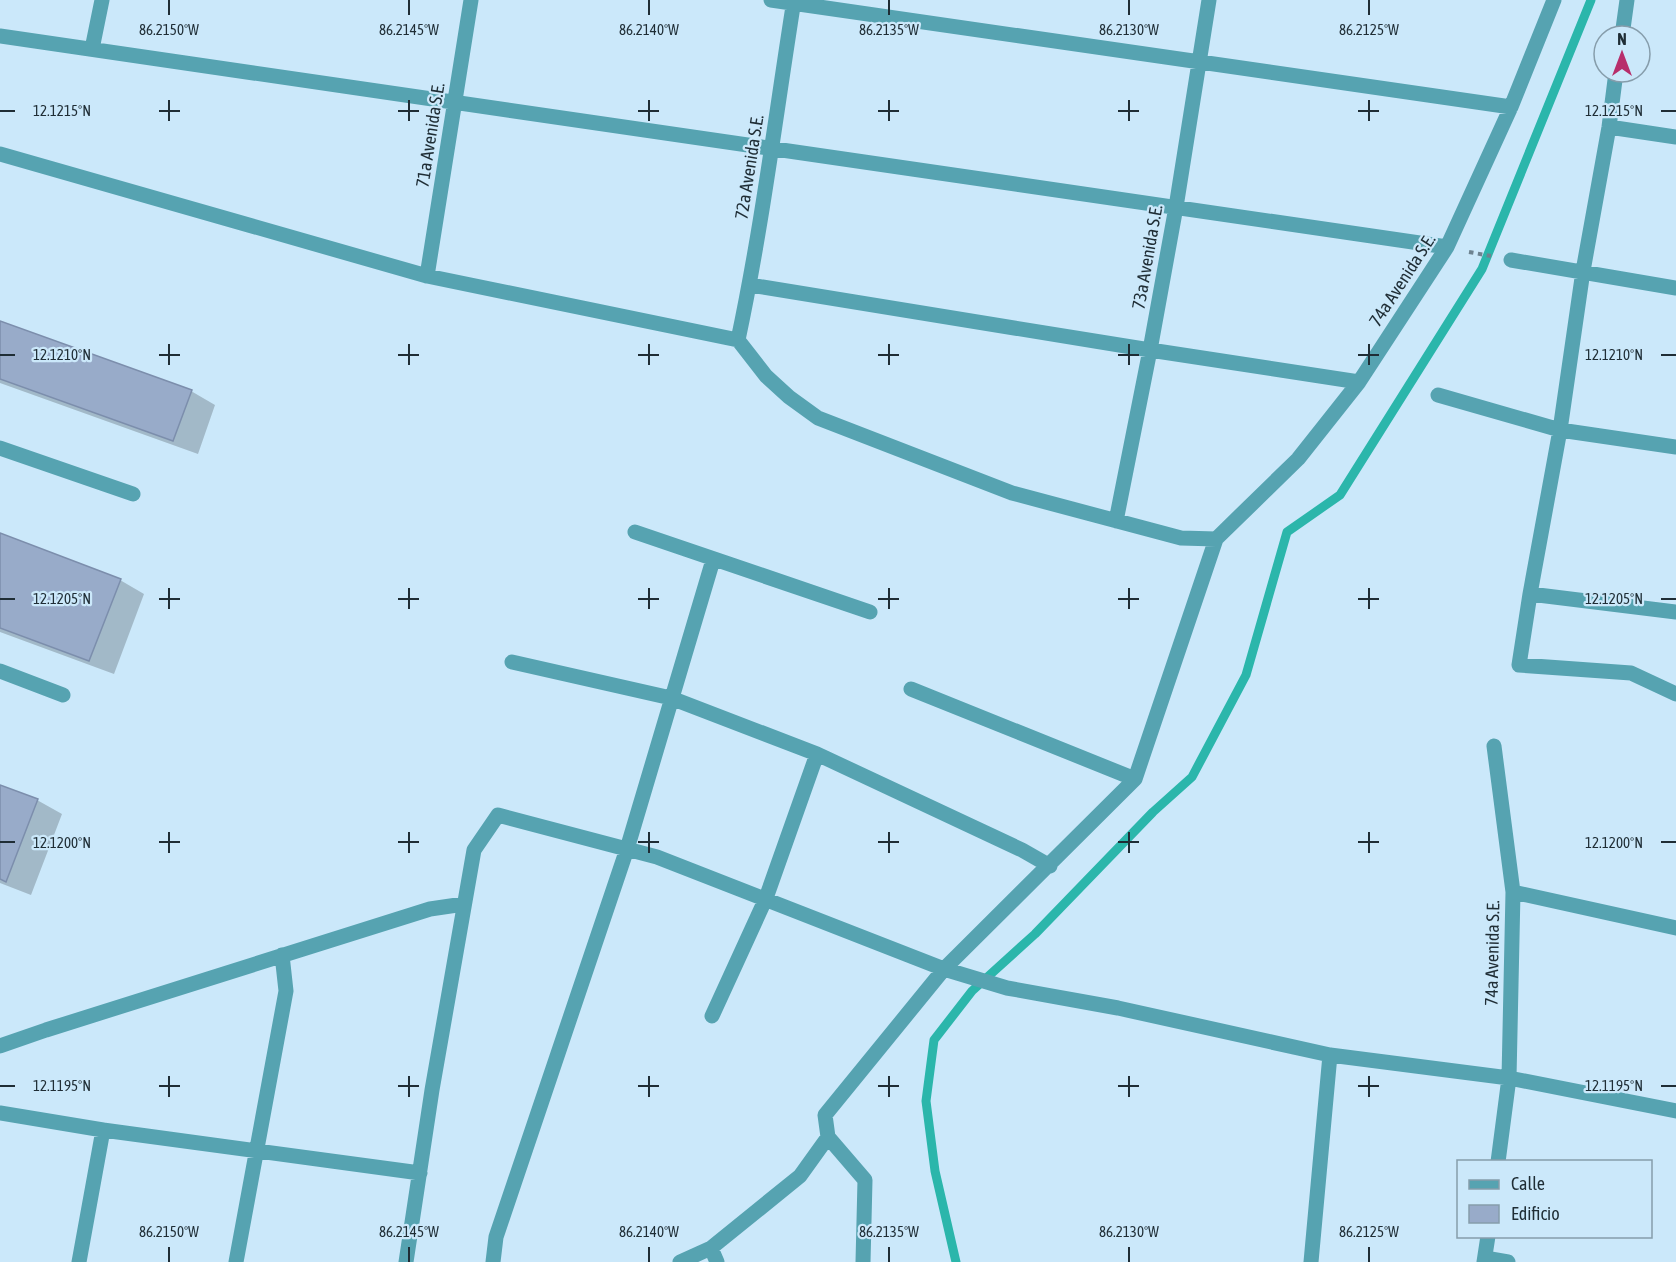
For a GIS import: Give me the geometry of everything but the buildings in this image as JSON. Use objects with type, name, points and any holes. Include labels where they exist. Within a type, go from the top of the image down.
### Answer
[{"type":"street","points":[[92,50],[102,0]]},
{"type":"street","name":"71a Avenida S.E.","points":[[427,276],[471,0]]},
{"type":"street","points":[[771,0],[1511,107]]},
{"type":"street","name":"73a Avenida S.E.","points":[[1116,520],[1176,207],[1209,0]]},
{"type":"street","name":"74a Avenida S.E.","points":[[1216,539],[1298,459],[1359,382],[1447,248],[1511,107],[1554,0]]},
{"type":"street","points":[[1624,24],[1627,0]]},
{"type":"street","name":"72a Avenida S.E.","points":[[738,340],[750,285],[773,149],[794,2]]},
{"type":"street","points":[[0,36],[1447,248]]},
{"type":"street","points":[[1614,84],[1583,271],[1560,430],[1519,665],[1631,673],[1676,694]]},
{"type":"street","points":[[1608,127],[1676,137]]},
{"type":"street","points":[[0,154],[427,276],[738,340],[766,376],[789,397],[818,418],[1012,493],[1180,538],[1216,539],[1136,779],[944,969],[825,1115],[828,1137],[865,1180],[863,1262]]},
{"type":"street","points":[[1511,260],[1676,288]]},
{"type":"street","points":[[750,285],[1359,382]]},
{"type":"street","points":[[1438,395],[1560,430],[1676,447]]},
{"type":"street","points":[[0,448],[133,494]]},
{"type":"street","points":[[635,532],[870,612]]},
{"type":"street","points":[[493,1262],[496,1237],[627,849],[713,560]]},
{"type":"street","points":[[1530,594],[1676,612]]},
{"type":"street","points":[[512,662],[671,698],[817,754],[1022,850],[1050,866]]},
{"type":"street","points":[[0,671],[63,695]]},
{"type":"street","points":[[911,689],[1136,779]]},
{"type":"street","name":"74a Avenida S.E.","points":[[1494,746],[1513,892],[1509,1078],[1498,1160]]},
{"type":"street","points":[[712,1016],[766,898],[817,754]]},
{"type":"street","points":[[406,1262],[432,1090],[474,850],[498,815],[657,857],[944,969],[1007,988],[1118,1008],[1330,1055],[1509,1078],[1676,1111]]},
{"type":"street","points":[[1513,892],[1676,928]]},
{"type":"street","points":[[0,1046],[430,909],[464,904]]},
{"type":"street","points":[[237,1262],[286,991],[282,955]]},
{"type":"street","points":[[1311,1262],[1330,1055]]},
{"type":"street","points":[[0,1113],[103,1130],[420,1173]]},
{"type":"street","points":[[79,1262],[103,1130]]},
{"type":"street","points":[[681,1262],[714,1255],[800,1176],[828,1137]]},
{"type":"street","points":[[1488,1238],[1484,1260],[1508,1262]]},
{"type":"waterway","points":[[956,1262],[935,1171],[926,1101],[934,1040],[972,991],[1035,934],[1153,812],[1192,777],[1246,675],[1287,532],[1340,495],[1482,269],[1591,0]]}]
